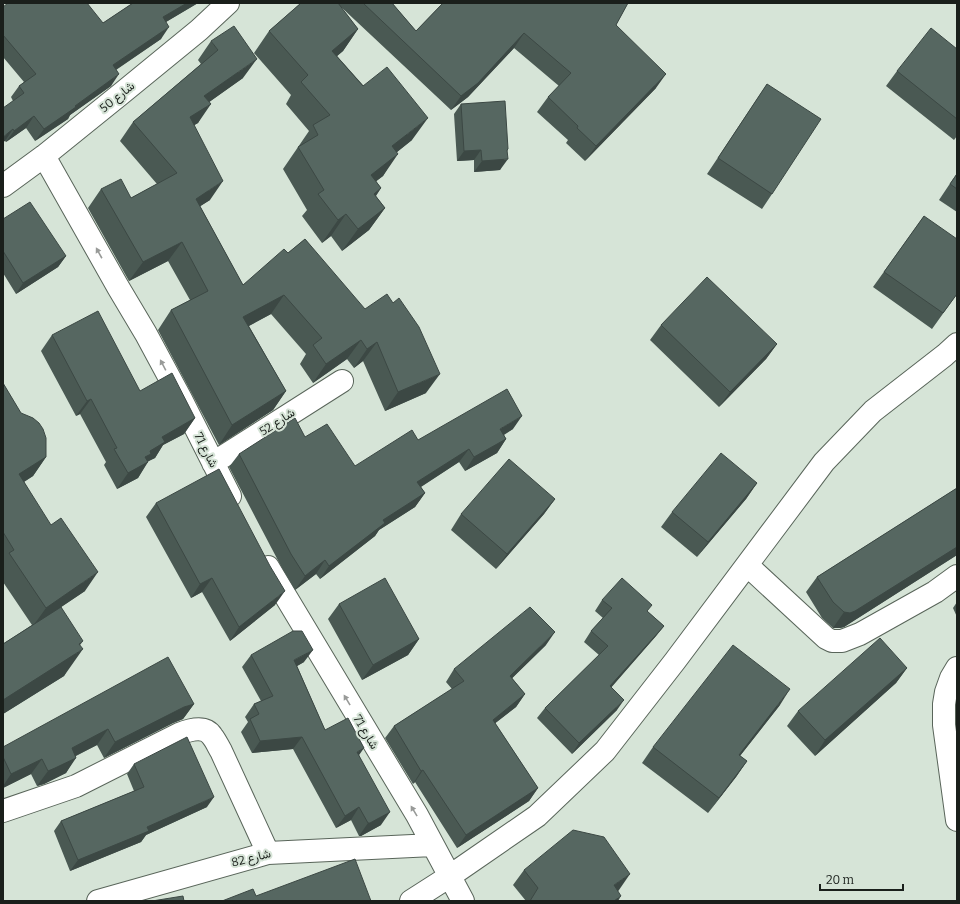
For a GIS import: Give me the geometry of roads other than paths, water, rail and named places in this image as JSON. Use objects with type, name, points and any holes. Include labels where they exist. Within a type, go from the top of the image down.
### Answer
[{"type":"street","name":"شارع 50","points":[[3,186],[44,156],[199,30],[228,3]]},
{"type":"street","name":"شارع 71","points":[[44,156],[146,334],[240,514]]},
{"type":"street","points":[[411,901],[537,816],[605,750],[675,661],[824,462],[873,411],[957,344]]},
{"type":"street","name":"شارع 52","points":[[213,463],[342,381]]},
{"type":"street","name":"شارع 71","points":[[257,548],[271,574],[409,801],[464,901]]},
{"type":"street","points":[[747,565],[826,638],[832,641],[842,641],[860,634],[935,592],[957,576]]},
{"type":"street","points":[[957,668],[950,678],[944,704],[944,725],[957,820]]},
{"type":"street","points":[[3,811],[76,786],[179,734],[198,730],[206,731],[212,735],[221,751],[268,853]]},
{"type":"street","name":"شارع 82","points":[[98,901],[268,853],[433,845]]}]
